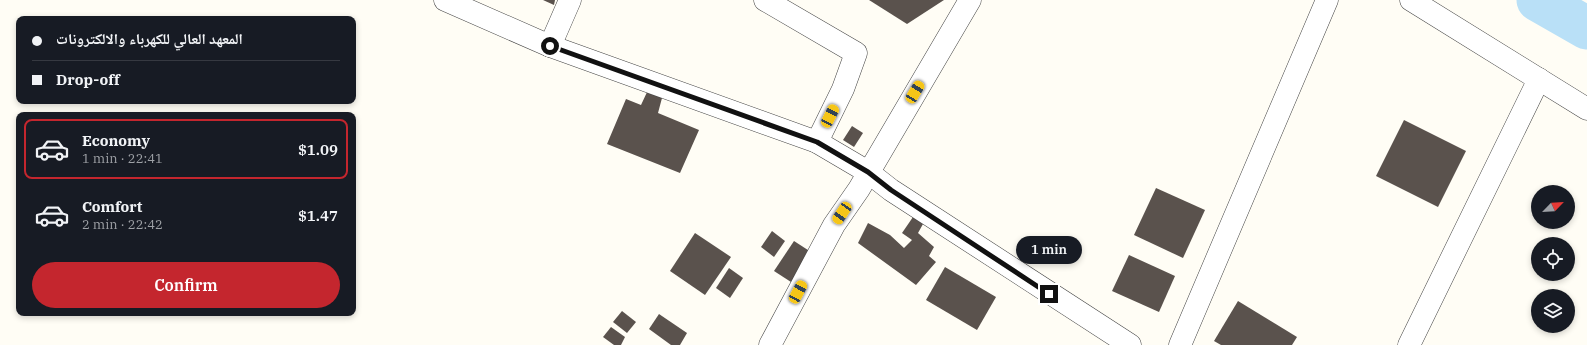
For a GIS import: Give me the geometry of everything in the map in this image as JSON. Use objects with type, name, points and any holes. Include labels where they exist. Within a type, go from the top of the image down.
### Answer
[{"type":"street","points":[[444,0],[550,46],[817,142],[868,172],[891,190],[1117,342]]},
{"type":"street","points":[[550,46],[570,0]]},
{"type":"street","points":[[765,0],[856,53],[844,89],[817,142]]},
{"type":"street","points":[[770,345],[834,225],[868,172],[970,0]]},
{"type":"street","points":[[1180,345],[1327,0]]},
{"type":"street","points":[[1411,0],[1587,109]]},
{"type":"street","points":[[1409,345],[1539,79]]},
{"type":"building","points":[[543,0],[555,0],[554,5]]},
{"type":"building","points":[[869,0],[944,0],[907,24]]},
{"type":"building","points":[[648,90],[662,98],[658,113],[699,130],[680,173],[607,144],[626,99],[641,105]]},
{"type":"building","points":[[1404,120],[1466,151],[1438,207],[1376,176]]},
{"type":"building","points":[[852,126],[863,133],[854,147],[843,140]]},
{"type":"building","points":[[1156,188],[1205,210],[1183,258],[1134,235]]},
{"type":"building","points":[[913,217],[923,224],[918,233],[934,247],[929,256],[936,262],[916,285],[858,243],[868,223],[890,235],[904,248],[912,240],[902,233]]},
{"type":"building","points":[[772,231],[785,241],[774,257],[761,247]]},
{"type":"building","points":[[695,233],[731,257],[705,295],[670,271]]},
{"type":"building","points":[[794,241],[811,252],[791,282],[774,271]]},
{"type":"building","points":[[1129,255],[1175,276],[1159,312],[1112,291]]},
{"type":"building","points":[[945,267],[996,297],[977,330],[926,300]]},
{"type":"building","points":[[729,268],[743,278],[730,298],[716,288]]},
{"type":"building","points":[[1238,301],[1297,337],[1292,345],[1221,345],[1214,341]]},
{"type":"building","points":[[622,311],[636,322],[627,333],[613,322]]},
{"type":"building","points":[[659,314],[687,333],[680,345],[671,345],[649,329]]},
{"type":"building","points":[[611,327],[625,337],[621,345],[614,345],[603,337]]},
{"type":"waterway","points":[[1538,0],[1587,28]]},
{"type":"route","points":[[550,46],[817,142],[868,172],[891,190],[1049,294]]}]
